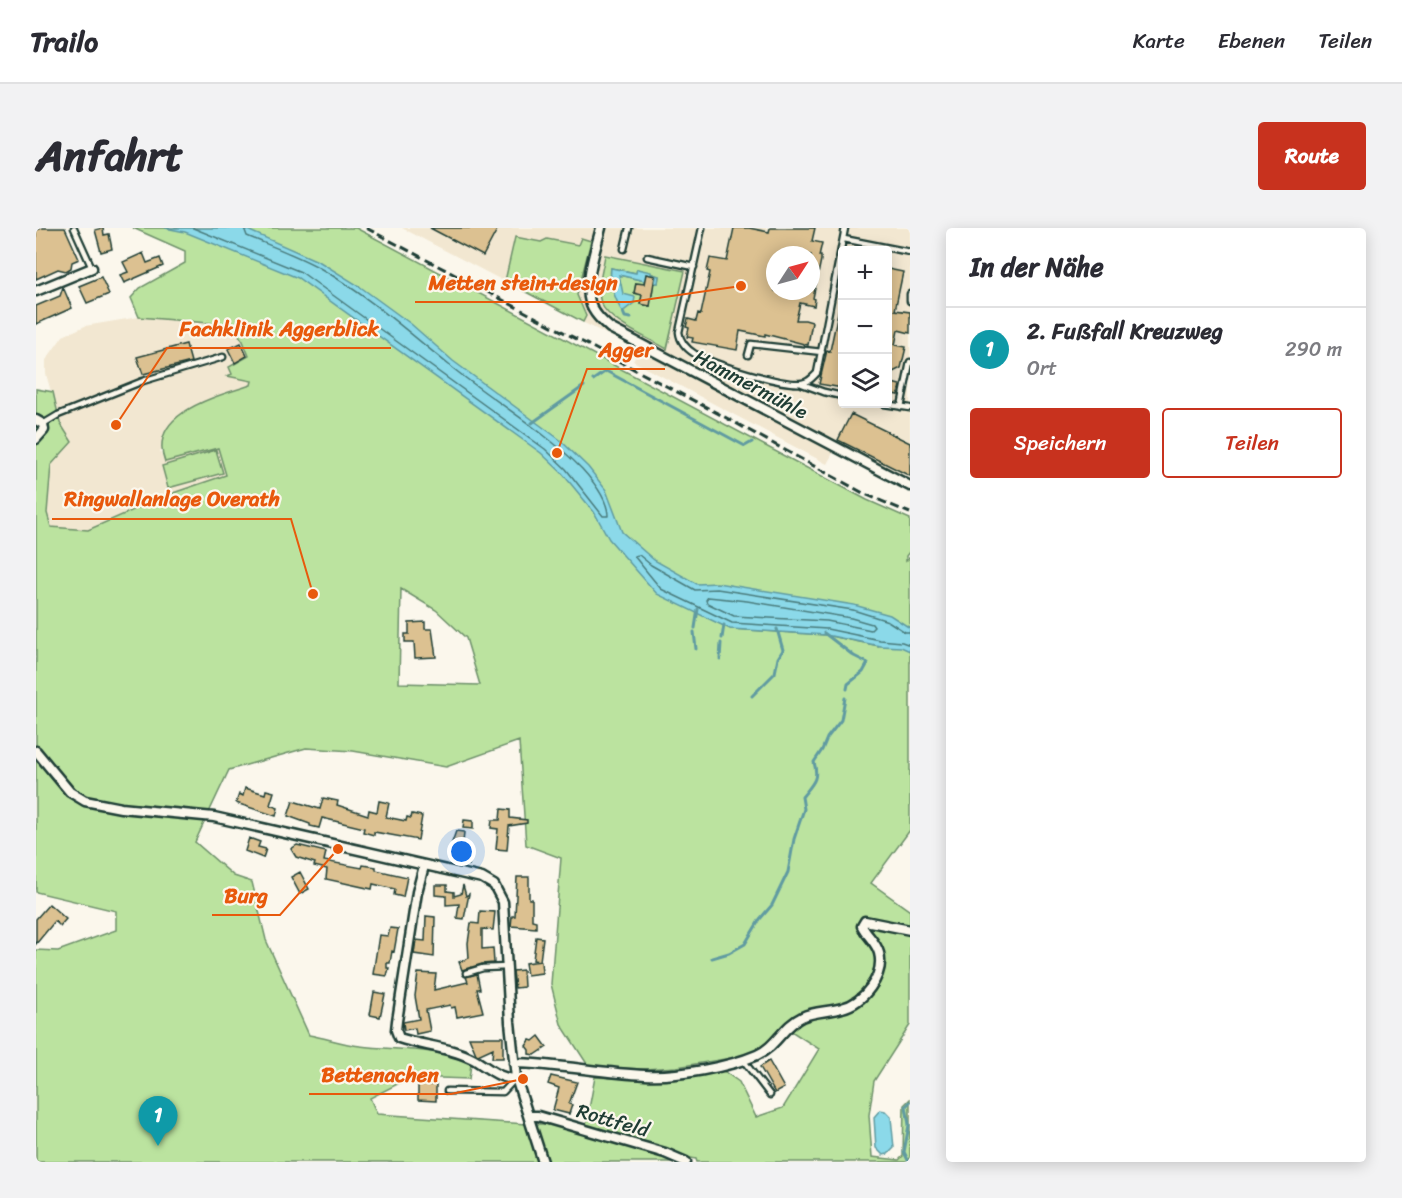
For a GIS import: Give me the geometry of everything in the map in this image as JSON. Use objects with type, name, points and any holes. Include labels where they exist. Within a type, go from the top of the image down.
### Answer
[{"type":"street","name":"Hammermühle","points":[[601,228],[588,289],[590,303],[599,318],[621,333],[910,486]]},
{"type":"street","points":[[36,291],[92,267]]},
{"type":"street","points":[[36,439],[44,430],[39,422]]},
{"type":"street","points":[[36,751],[70,792],[85,801],[121,808],[214,817],[482,878],[494,885],[503,902],[516,1078],[543,1162]]},
{"type":"street","points":[[424,866],[417,892],[403,978],[397,1035],[408,1041],[448,1049],[471,1058],[504,1078],[516,1078]]},
{"type":"street","points":[[514,1063],[659,1076],[743,1060],[768,1049],[786,1029],[801,1017],[843,1008],[863,995],[876,980],[880,959],[877,947],[862,926],[866,921],[910,930]]},
{"type":"street","name":"Rottfeld","points":[[529,1116],[538,1116],[587,1129],[665,1153],[686,1162]]},
{"type":"lane","points":[[74,228],[92,267]]},
{"type":"lane","points":[[624,249],[629,228]]},
{"type":"lane","points":[[702,228],[679,332],[684,346],[705,359],[732,369],[801,384],[838,395]]},
{"type":"lane","points":[[801,384],[810,381],[817,373],[845,228]]},
{"type":"lane","points":[[843,239],[910,252]]},
{"type":"lane","points":[[647,257],[694,267]]},
{"type":"lane","points":[[910,294],[910,301]]},
{"type":"lane","points":[[748,355],[751,344],[822,352]]},
{"type":"lane","points":[[39,422],[142,381],[223,357]]},
{"type":"lane","points":[[901,407],[910,362]]},
{"type":"lane","points":[[892,405],[910,408]]},
{"type":"lane","points":[[466,973],[483,968],[507,967]]},
{"type":"lane","points":[[743,1060],[770,1095]]},
{"type":"lane","points":[[447,1091],[503,1092],[516,1078]]},
{"type":"shaded area","points":[[402,228],[910,228],[910,478],[838,444],[827,464],[633,361],[639,350]]},
{"type":"shaded area","points":[[139,317],[232,325],[243,341],[249,356],[234,364],[232,374],[228,375],[252,381],[251,385],[212,398],[160,451],[165,462],[218,448],[226,475],[170,494],[88,530],[51,527],[47,513],[51,465],[72,442],[60,423],[46,374],[46,360],[63,336],[85,326]]},
{"type":"green space","points":[[133,228],[356,228],[867,500],[910,519],[910,551],[906,556],[906,561],[910,557],[910,830],[871,883],[910,911],[910,1025],[874,1081],[869,1115],[872,1157],[899,1160],[903,1156],[904,1105],[910,1099],[910,1162],[697,1162],[696,1159],[685,1157],[666,1148],[586,1125],[595,1077],[650,1080],[722,1070],[739,1082],[756,1117],[783,1108],[819,1049],[785,1027],[765,1046],[754,1053],[743,1056],[677,1067],[644,1069],[589,1067],[561,1024],[551,984],[561,858],[526,845],[519,741],[446,767],[353,751],[306,748],[229,770],[195,842],[234,876],[252,882],[266,940],[309,1035],[360,1046],[444,1054],[471,1064],[469,1079],[411,1077],[370,1098],[377,1114],[546,1124],[585,1133],[677,1162],[36,1162],[36,950],[58,951],[116,930],[116,911],[36,892],[36,389],[53,392],[60,423],[72,442],[51,465],[47,513],[51,527],[88,530],[170,494],[226,475],[218,448],[165,462],[162,445],[166,431],[175,419],[188,409],[251,385],[252,381],[227,376],[232,374],[229,367],[249,356],[243,341],[232,325],[139,317],[131,298],[140,288],[185,263],[185,251]],"holes":[[[401,589],[436,610],[466,638],[480,685],[399,683]],[[702,615],[848,628],[879,646],[826,635],[731,629]]]},
{"type":"green space","points":[[515,237],[541,242],[547,239],[578,245],[581,238],[591,241],[577,295],[586,316],[583,322],[505,281]]},
{"type":"green space","points":[[605,255],[685,271],[667,349],[630,329],[605,310],[599,292]],"holes":[[[611,268],[636,273],[637,269],[659,276],[658,283],[653,283],[650,307],[640,304],[643,295],[634,293],[636,283],[646,284],[645,281],[619,275],[622,294],[632,304],[624,311],[617,300]]]},
{"type":"green space","points":[[216,450],[223,473],[168,488],[162,466]]},
{"type":"water","points":[[165,228],[243,228],[320,262],[359,286],[411,324],[453,361],[559,439],[588,467],[606,490],[622,532],[654,560],[697,584],[717,583],[854,605],[890,615],[910,628],[910,651],[901,647],[880,646],[826,635],[730,629],[657,594],[609,539],[594,512],[562,473],[541,453],[298,278],[185,232]]},
{"type":"water","points":[[611,268],[636,273],[637,269],[651,272],[659,276],[658,283],[655,283],[656,277],[647,275],[645,281],[619,275],[623,294],[635,297],[634,303],[622,312],[613,291]]},
{"type":"water","points":[[880,1110],[885,1111],[891,1117],[894,1148],[888,1154],[883,1155],[876,1148],[874,1117]]},
{"type":"building","points":[[65,228],[79,259],[72,262],[71,268],[66,271],[58,269],[36,279],[36,230]]},
{"type":"building","points":[[103,228],[104,235],[109,234],[112,249],[101,252],[95,230]]},
{"type":"building","points":[[430,228],[498,228],[483,256]]},
{"type":"building","points":[[734,228],[769,232],[770,228],[815,228],[812,241],[822,243],[820,252],[820,246],[766,246],[766,300],[815,300],[814,306],[800,303],[796,320],[812,322],[808,345],[765,334],[765,336],[740,331],[737,350],[692,342],[693,338],[687,337],[689,328],[686,327],[688,319],[696,321],[698,313],[701,314],[710,272],[707,271],[710,258],[727,261]]},
{"type":"building","points":[[143,253],[147,263],[160,258],[163,266],[124,283],[120,275],[128,272],[123,262]]},
{"type":"building","points":[[892,270],[903,272],[895,310],[910,312],[910,333],[898,330],[895,345],[906,347],[901,368],[893,372]]},
{"type":"building","points":[[646,274],[655,276],[650,306],[640,304],[642,295],[634,293],[636,283],[644,284]]},
{"type":"building","points":[[101,277],[109,294],[87,303],[79,286]]},
{"type":"building","points":[[63,287],[72,308],[36,324],[36,306],[60,296]]},
{"type":"building","points":[[838,313],[838,387],[819,384],[827,350],[830,351]]},
{"type":"building","points":[[241,343],[247,356],[235,363],[228,349]]},
{"type":"building","points":[[186,344],[191,362],[143,374],[137,357]]},
{"type":"building","points":[[892,383],[900,385],[898,395],[892,394]]},
{"type":"building","points":[[851,414],[910,443],[910,476],[838,440]]},
{"type":"building","points":[[425,622],[425,629],[432,629],[436,657],[415,658],[414,642],[405,642],[405,634],[409,634],[409,623]]},
{"type":"building","points":[[245,788],[265,794],[266,790],[274,792],[270,805],[278,808],[276,816],[236,803],[239,794],[243,796]]},
{"type":"building","points":[[323,798],[338,801],[337,805],[368,815],[369,810],[377,812],[379,801],[389,803],[386,817],[406,821],[407,817],[411,818],[412,814],[422,816],[418,840],[374,832],[374,835],[363,832],[364,828],[322,818],[319,828],[288,816],[293,801],[320,809]]},
{"type":"building","points":[[501,809],[510,810],[510,818],[527,820],[527,823],[509,826],[507,850],[496,849],[498,829],[491,828],[492,820],[500,820]]},
{"type":"building","points":[[464,820],[473,821],[473,829],[463,828]]},
{"type":"building","points":[[456,831],[464,832],[463,844],[468,845],[467,851],[472,852],[469,865],[450,860],[452,851],[449,851]]},
{"type":"building","points":[[249,838],[260,842],[258,847],[266,849],[263,858],[245,851]]},
{"type":"building","points":[[297,845],[326,852],[324,861],[362,868],[363,865],[376,867],[376,870],[407,877],[403,897],[394,895],[395,889],[373,884],[372,889],[326,879],[327,869],[314,866],[315,863],[296,857],[291,849]]},
{"type":"building","points":[[300,872],[309,889],[300,894],[291,877]]},
{"type":"building","points":[[517,877],[529,877],[529,899],[532,899],[532,920],[536,921],[536,928],[511,926],[512,916],[515,916]]},
{"type":"building","points":[[435,885],[447,885],[447,891],[454,892],[454,896],[461,894],[463,885],[466,896],[469,894],[464,919],[457,918],[459,904],[446,905],[446,896],[435,895]]},
{"type":"building","points":[[49,904],[66,919],[60,926],[55,921],[36,944],[36,919]]},
{"type":"building","points":[[480,911],[495,912],[493,930],[482,929],[482,949],[493,948],[494,963],[462,970],[459,962],[469,958],[468,943],[471,923],[479,924]]},
{"type":"building","points":[[426,916],[435,917],[434,957],[414,954],[416,940],[425,941]]},
{"type":"building","points":[[390,928],[398,929],[394,952],[392,951],[390,963],[387,963],[387,968],[389,968],[387,976],[373,974],[379,935],[388,936]]},
{"type":"building","points":[[536,937],[543,938],[540,961],[533,960]]},
{"type":"building","points":[[541,961],[542,973],[527,975],[525,963]]},
{"type":"building","points":[[523,970],[524,987],[515,988],[513,971]]},
{"type":"building","points":[[418,973],[436,974],[434,990],[468,982],[466,977],[477,974],[480,989],[477,989],[483,1012],[457,1017],[455,1007],[451,1008],[450,1005],[426,1010],[430,1031],[416,1034],[415,1028],[404,1030],[403,1022],[419,1019],[415,996]]},
{"type":"building","points":[[374,992],[385,994],[380,1017],[370,1015]]},
{"type":"building","points":[[539,1036],[547,1047],[535,1055],[529,1054],[526,1046],[530,1040],[533,1041]]},
{"type":"building","points":[[469,1037],[503,1037],[503,1058],[492,1058],[493,1048],[476,1054]]},
{"type":"building","points":[[769,1061],[784,1088],[775,1093],[760,1067]]},
{"type":"building","points":[[551,1076],[577,1082],[569,1104],[572,1105],[569,1114],[553,1110],[559,1088],[548,1084]]},
{"type":"building","points":[[418,1084],[436,1085],[436,1101],[418,1100]]},
{"type":"waterway","points":[[623,312],[625,317],[631,318]]},
{"type":"waterway","points":[[593,380],[606,371],[745,446],[752,442]]},
{"type":"waterway","points":[[532,423],[584,386]]},
{"type":"waterway","points":[[695,628],[698,609]]},
{"type":"waterway","points":[[722,638],[724,625]]},
{"type":"waterway","points":[[752,696],[775,673],[778,658],[783,650],[777,629]]},
{"type":"waterway","points":[[694,632],[696,649]]},
{"type":"waterway","points":[[824,633],[854,656],[868,663],[863,672],[848,684],[847,689]]},
{"type":"waterway","points":[[720,659],[721,643]]},
{"type":"waterway","points":[[712,958],[729,953],[745,944],[760,919],[772,905],[788,872],[794,839],[804,809],[802,797],[812,785],[815,777],[814,762],[827,738],[841,720],[845,698]]},
{"type":"waterway","points":[[909,1162],[904,1152],[909,1125],[906,1106],[910,1102]]},
{"type":"railway","points":[[366,228],[721,415],[865,494],[910,513]]},
{"type":"place","name":"Metten stein+design","points":[[741,286]]},
{"type":"place","name":"Fachklinik Aggerblick","points":[[116,425]]},
{"type":"place","name":"Agger","points":[[557,453]]},
{"type":"place","name":"Ringwallanlage Overath","points":[[313,594]]},
{"type":"place","name":"Burg","points":[[338,849]]},
{"type":"place","name":"Bettenachen","points":[[523,1079]]},
{"type":"place","name":"2. Fußfall Kreuzweg","points":[[158,1146]]}]
